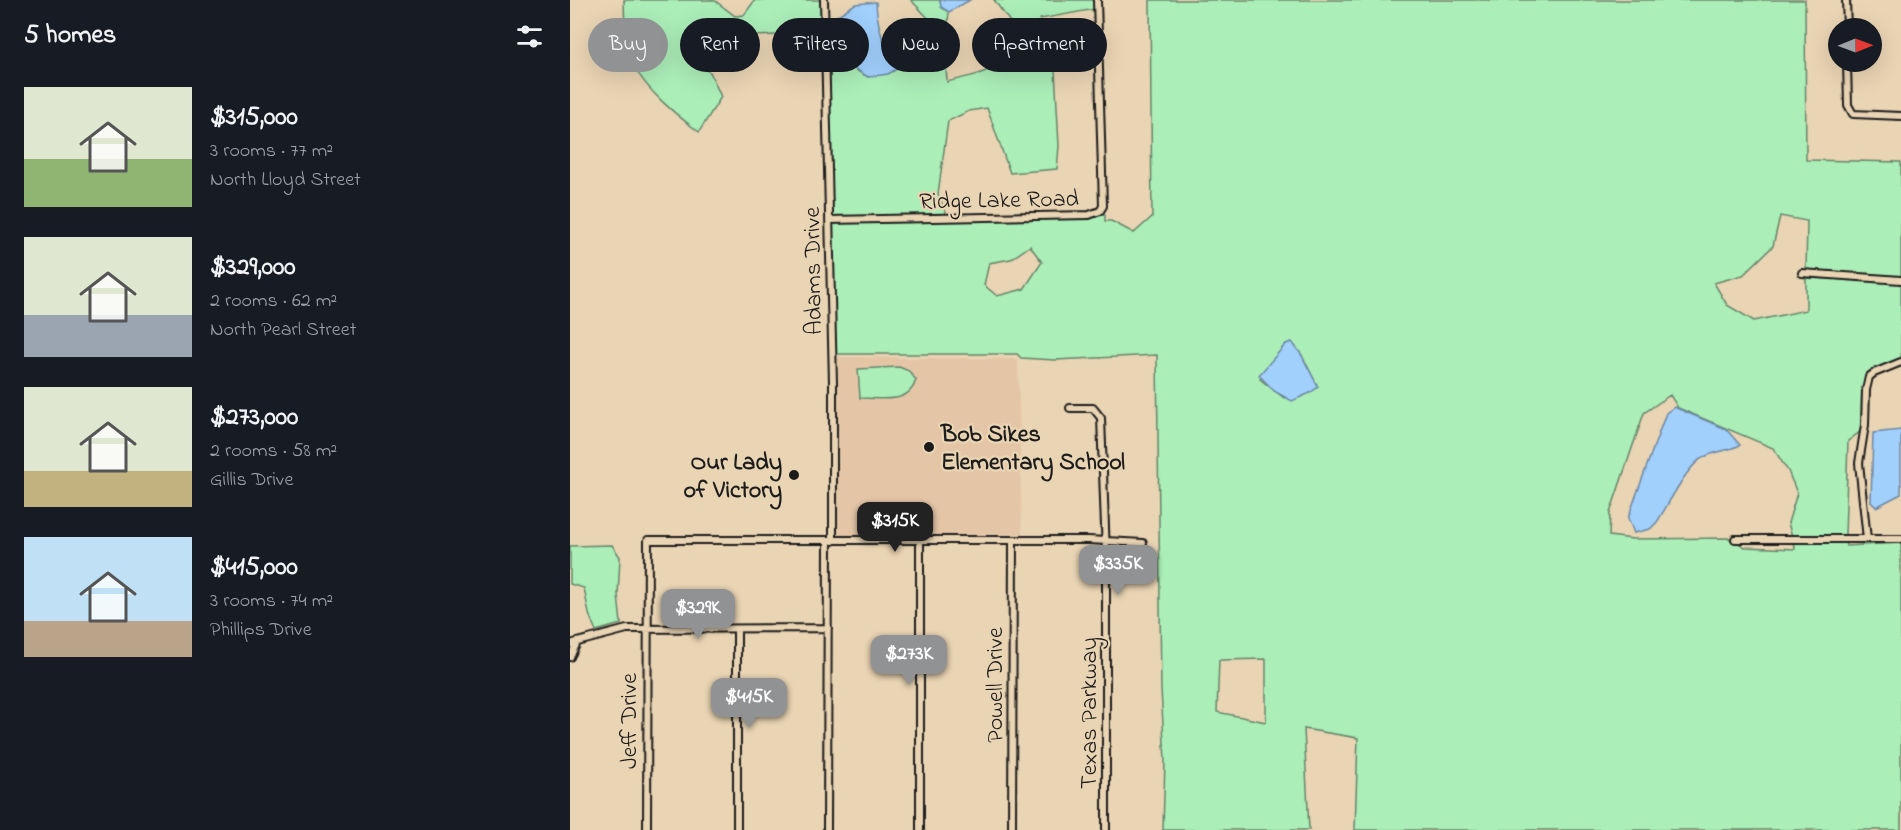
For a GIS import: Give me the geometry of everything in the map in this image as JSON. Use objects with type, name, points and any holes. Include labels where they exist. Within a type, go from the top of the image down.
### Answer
[{"type":"street","name":"Adams Drive","points":[[824,0],[829,220],[830,541],[827,830]]},
{"type":"street","name":"Ridge Lake Road","points":[[829,220],[1089,215],[1100,211],[1103,206],[1103,147],[1097,0]]},
{"type":"street","points":[[1846,0],[1847,18]]},
{"type":"street","points":[[1847,72],[1848,105],[1853,114],[1901,116]]},
{"type":"street","points":[[1802,273],[1812,276],[1901,280]]},
{"type":"street","points":[[1867,539],[1859,463],[1865,425],[1868,379],[1874,373],[1901,362]]},
{"type":"street","name":"Texas Parkway","points":[[1070,408],[1092,408],[1101,418],[1106,830]]},
{"type":"street","points":[[1735,539],[1901,539]]},
{"type":"street","name":"Jeff Drive","points":[[647,830],[648,540],[830,541]]},
{"type":"street","points":[[830,541],[1013,540],[1143,543]]},
{"type":"street","name":"Powell Drive","points":[[1012,830],[1013,540]]},
{"type":"street","points":[[920,541],[920,830]]},
{"type":"street","points":[[570,657],[573,643],[621,629],[828,628]]},
{"type":"street","points":[[737,830],[738,629]]},
{"type":"shaded area","name":"Bob Sikes Elementary School","points":[[838,357],[1018,359],[1022,534],[837,536]]},
{"type":"green space","points":[[624,0],[714,0],[735,16],[744,15],[755,0],[821,0],[822,18],[772,18],[772,35],[760,36],[760,18],[680,18],[680,72],[710,72],[721,97],[699,132],[654,93],[637,72],[668,72],[668,18],[625,18]]},
{"type":"green space","points":[[911,0],[940,0],[941,7],[949,12],[948,18],[928,18]]},
{"type":"green space","points":[[994,0],[1094,0],[1095,9],[1046,18],[1007,18]]},
{"type":"green space","points":[[1150,0],[1805,0],[1806,160],[1901,162],[1901,277],[1806,272],[1807,221],[1780,216],[1773,246],[1743,275],[1714,283],[1727,305],[1754,321],[1806,310],[1806,278],[1901,282],[1901,358],[1869,374],[1863,388],[1861,431],[1848,441],[1845,536],[1792,536],[1788,523],[1797,493],[1788,471],[1773,448],[1678,408],[1670,395],[1644,413],[1610,513],[1609,536],[1633,539],[1729,538],[1745,547],[1795,549],[1794,541],[1845,541],[1846,546],[1901,543],[1901,830],[1355,830],[1358,738],[1304,729],[1309,830],[1163,830],[1165,761],[1161,689],[1157,355],[1055,360],[1021,358],[1017,354],[838,354],[835,357],[832,223],[1105,215],[1105,221],[1111,221],[1134,233],[1152,217]],"holes":[[[1030,246],[1042,262],[1024,289],[997,296],[984,285],[989,263],[1011,259]],[[1292,343],[1301,354],[1318,387],[1284,398],[1260,379],[1286,344]],[[1266,659],[1266,722],[1217,712],[1219,660]]]},
{"type":"green space","points":[[829,72],[859,72],[868,77],[886,72],[946,72],[947,82],[984,72],[1055,72],[1059,146],[1057,169],[1010,173],[987,108],[969,111],[948,121],[938,194],[947,215],[832,217]]},
{"type":"green space","points":[[899,367],[909,371],[916,380],[907,393],[901,397],[886,399],[860,398],[858,369]]},
{"type":"green space","points":[[612,545],[620,557],[618,595],[621,624],[596,631],[589,614],[584,588],[570,584],[570,546]]},
{"type":"water","points":[[940,0],[970,0],[949,12],[941,7]]},
{"type":"water","points":[[876,2],[881,33],[881,72],[892,72],[888,74],[868,77],[860,72],[869,72],[869,18],[835,18],[855,4]]},
{"type":"water","points":[[1292,342],[1318,387],[1292,401],[1274,391],[1259,375],[1286,344]]},
{"type":"water","points":[[1674,407],[1726,429],[1740,445],[1708,455],[1698,461],[1685,476],[1657,522],[1650,529],[1634,533],[1628,518],[1666,413]]},
{"type":"water","points":[[1901,430],[1901,494],[1876,507],[1871,502],[1873,433]]},
{"type":"place","name":"Bob Sikes Elementary School","points":[[929,447]]},
{"type":"place","name":"Our Lady of Victory","points":[[794,475]]}]
